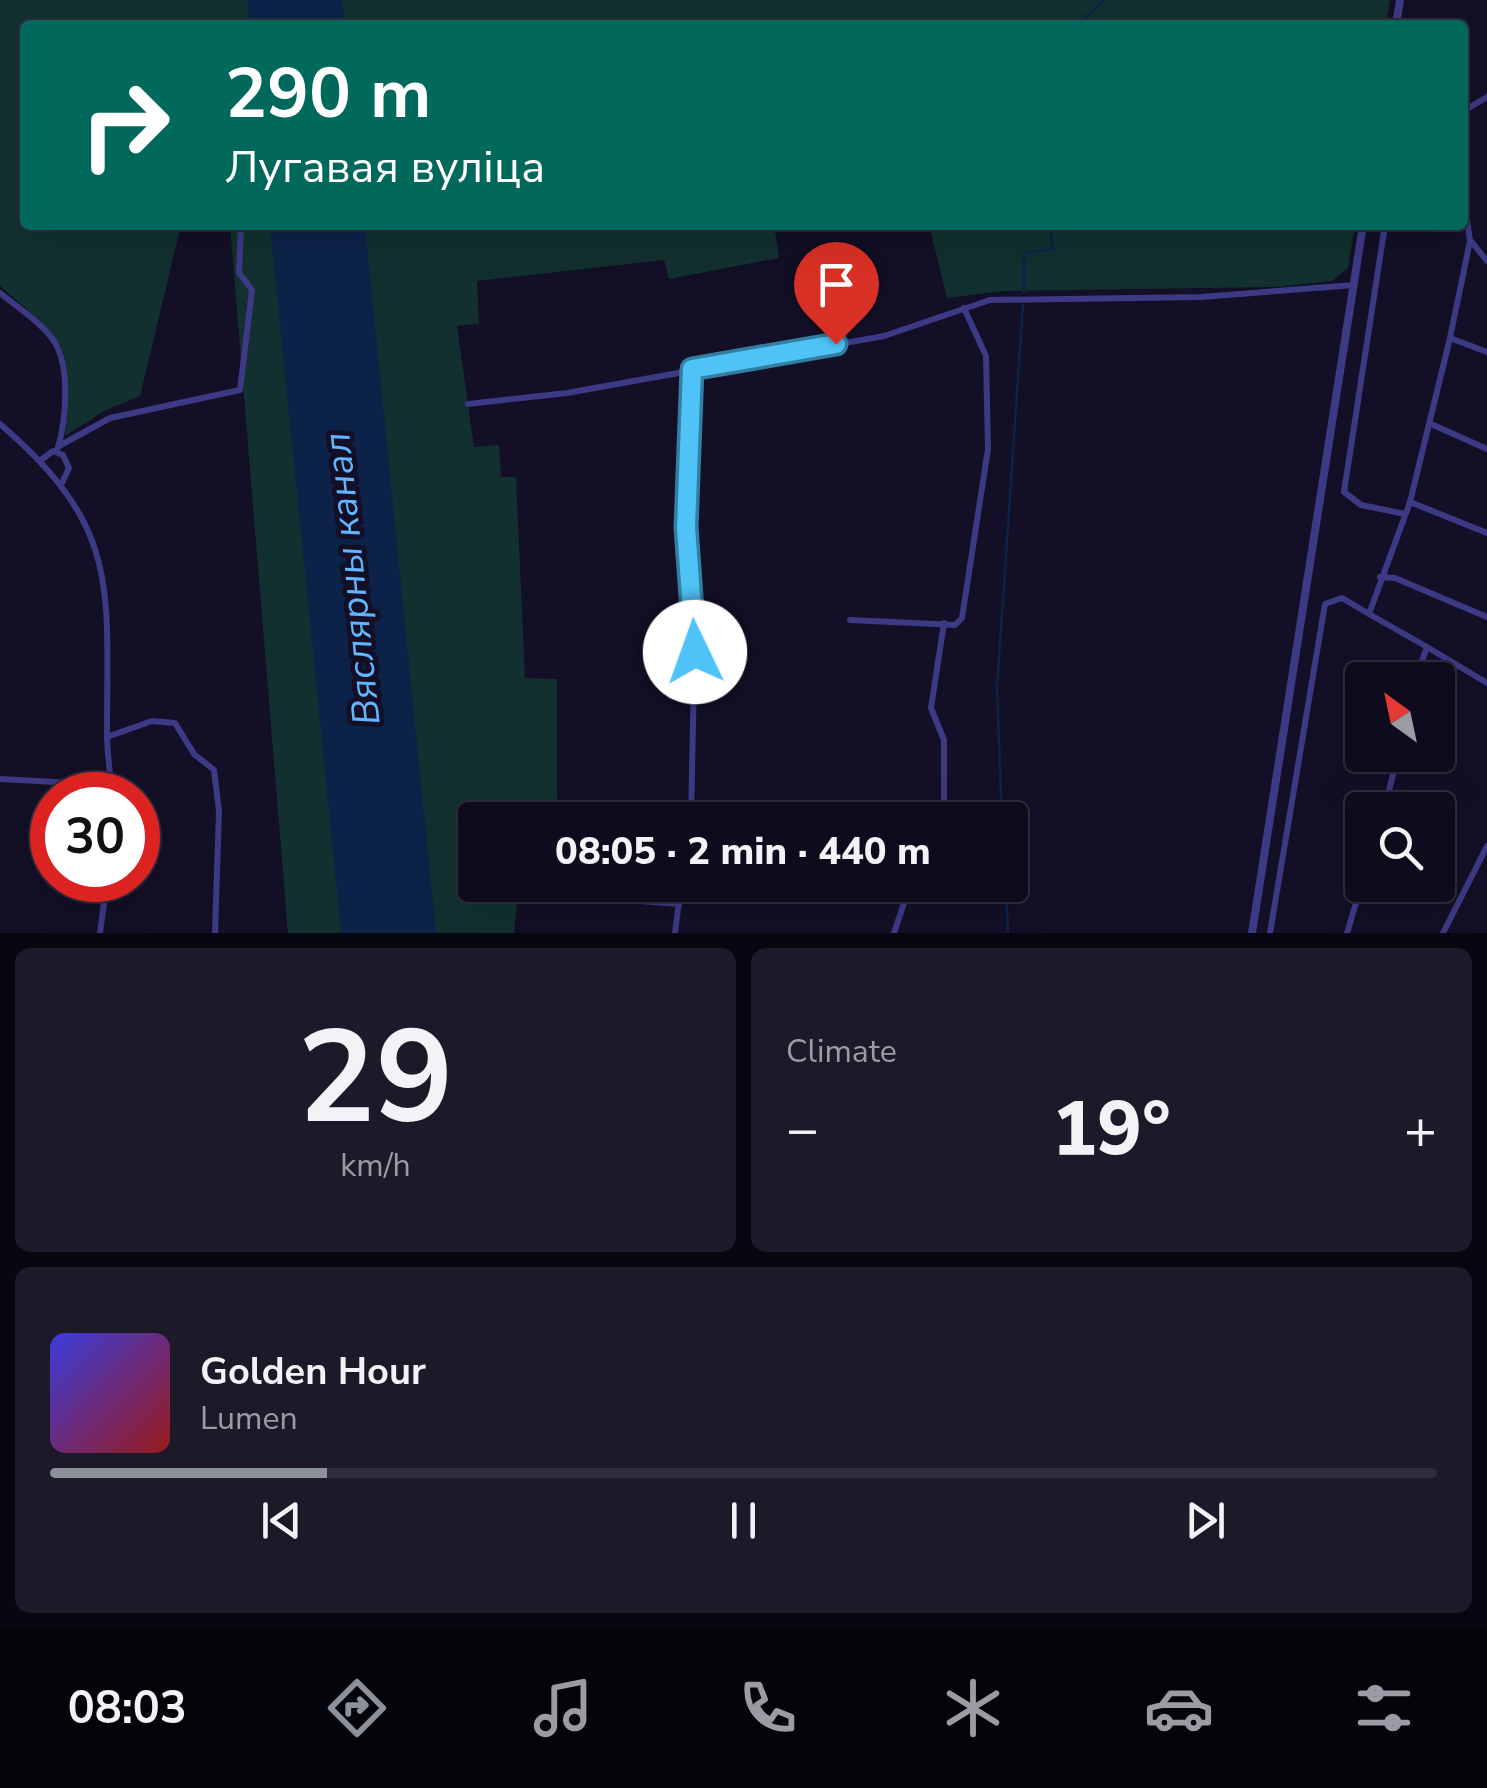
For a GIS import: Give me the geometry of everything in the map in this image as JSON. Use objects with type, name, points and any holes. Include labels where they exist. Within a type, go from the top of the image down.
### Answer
[{"type":"street","points":[[1369,614],[1410,502],[1431,424],[1470,241],[1468,226]]},
{"type":"street","points":[[41,460],[110,418],[240,390],[252,290],[239,274],[241,230]]},
{"type":"street","points":[[1252,933],[1362,230]]},
{"type":"street","points":[[1384,230],[1344,492],[1361,505],[1405,514]]},
{"type":"street","points":[[1470,241],[1487,261]]},
{"type":"street","points":[[468,404],[567,393],[884,336],[990,300],[1200,297],[1354,285]]},
{"type":"street","points":[[0,292],[53,340],[61,359],[64,382],[58,448],[68,468],[62,483]]},
{"type":"street","points":[[850,620],[954,625],[962,618],[988,449],[986,356],[964,308]]},
{"type":"street","points":[[1450,338],[1487,352]]},
{"type":"street","points":[[691,802],[695,628],[686,527],[692,369]]},
{"type":"street","points":[[0,424],[62,483],[89,532],[108,606],[110,772]]},
{"type":"street","points":[[1431,424],[1487,450]]},
{"type":"street","points":[[1410,502],[1487,533]]},
{"type":"street","points":[[1380,578],[1396,578],[1487,617]]},
{"type":"street","points":[[1270,933],[1326,604],[1342,598],[1487,682]]},
{"type":"street","points":[[944,623],[931,708],[944,740],[944,802]]},
{"type":"street","points":[[1421,662],[1427,647]]},
{"type":"street","points":[[107,737],[152,721],[174,724],[194,754],[214,770],[220,812],[215,933]]},
{"type":"street","points":[[0,779],[30,781]]},
{"type":"street","points":[[1443,933],[1487,846]]},
{"type":"street","points":[[100,933],[104,902]]},
{"type":"street","points":[[660,902],[679,904],[675,933]]},
{"type":"street","points":[[894,933],[904,902]]},
{"type":"street","points":[[1348,933],[1357,902]]},
{"type":"green space","points":[[0,0],[1390,0],[1387,20],[20,20],[20,230],[180,230],[140,396],[104,411],[65,436],[67,381],[61,348],[41,322],[0,286]]},
{"type":"green space","points":[[230,230],[775,230],[779,258],[669,279],[664,260],[477,281],[479,324],[457,326],[474,447],[499,445],[501,477],[516,477],[525,678],[557,679],[557,802],[458,802],[458,902],[517,902],[514,933],[288,933]]},
{"type":"green space","points":[[930,230],[1354,230],[1348,268],[1332,281],[1276,287],[1004,291],[947,298]]},
{"type":"water","points":[[247,0],[342,0],[344,20],[249,20]]},
{"type":"water","name":"Вяслярны канал","points":[[271,230],[366,230],[436,933],[341,933]]},
{"type":"waterway","points":[[1083,20],[1104,0]]},
{"type":"waterway","points":[[1024,293],[1024,253],[1053,249],[1051,230]]},
{"type":"waterway","points":[[1001,802],[997,688],[1023,304]]},
{"type":"waterway","points":[[1007,902],[1008,933]]},
{"type":"route","points":[[695,652],[686,527],[692,369],[836,344]]}]
